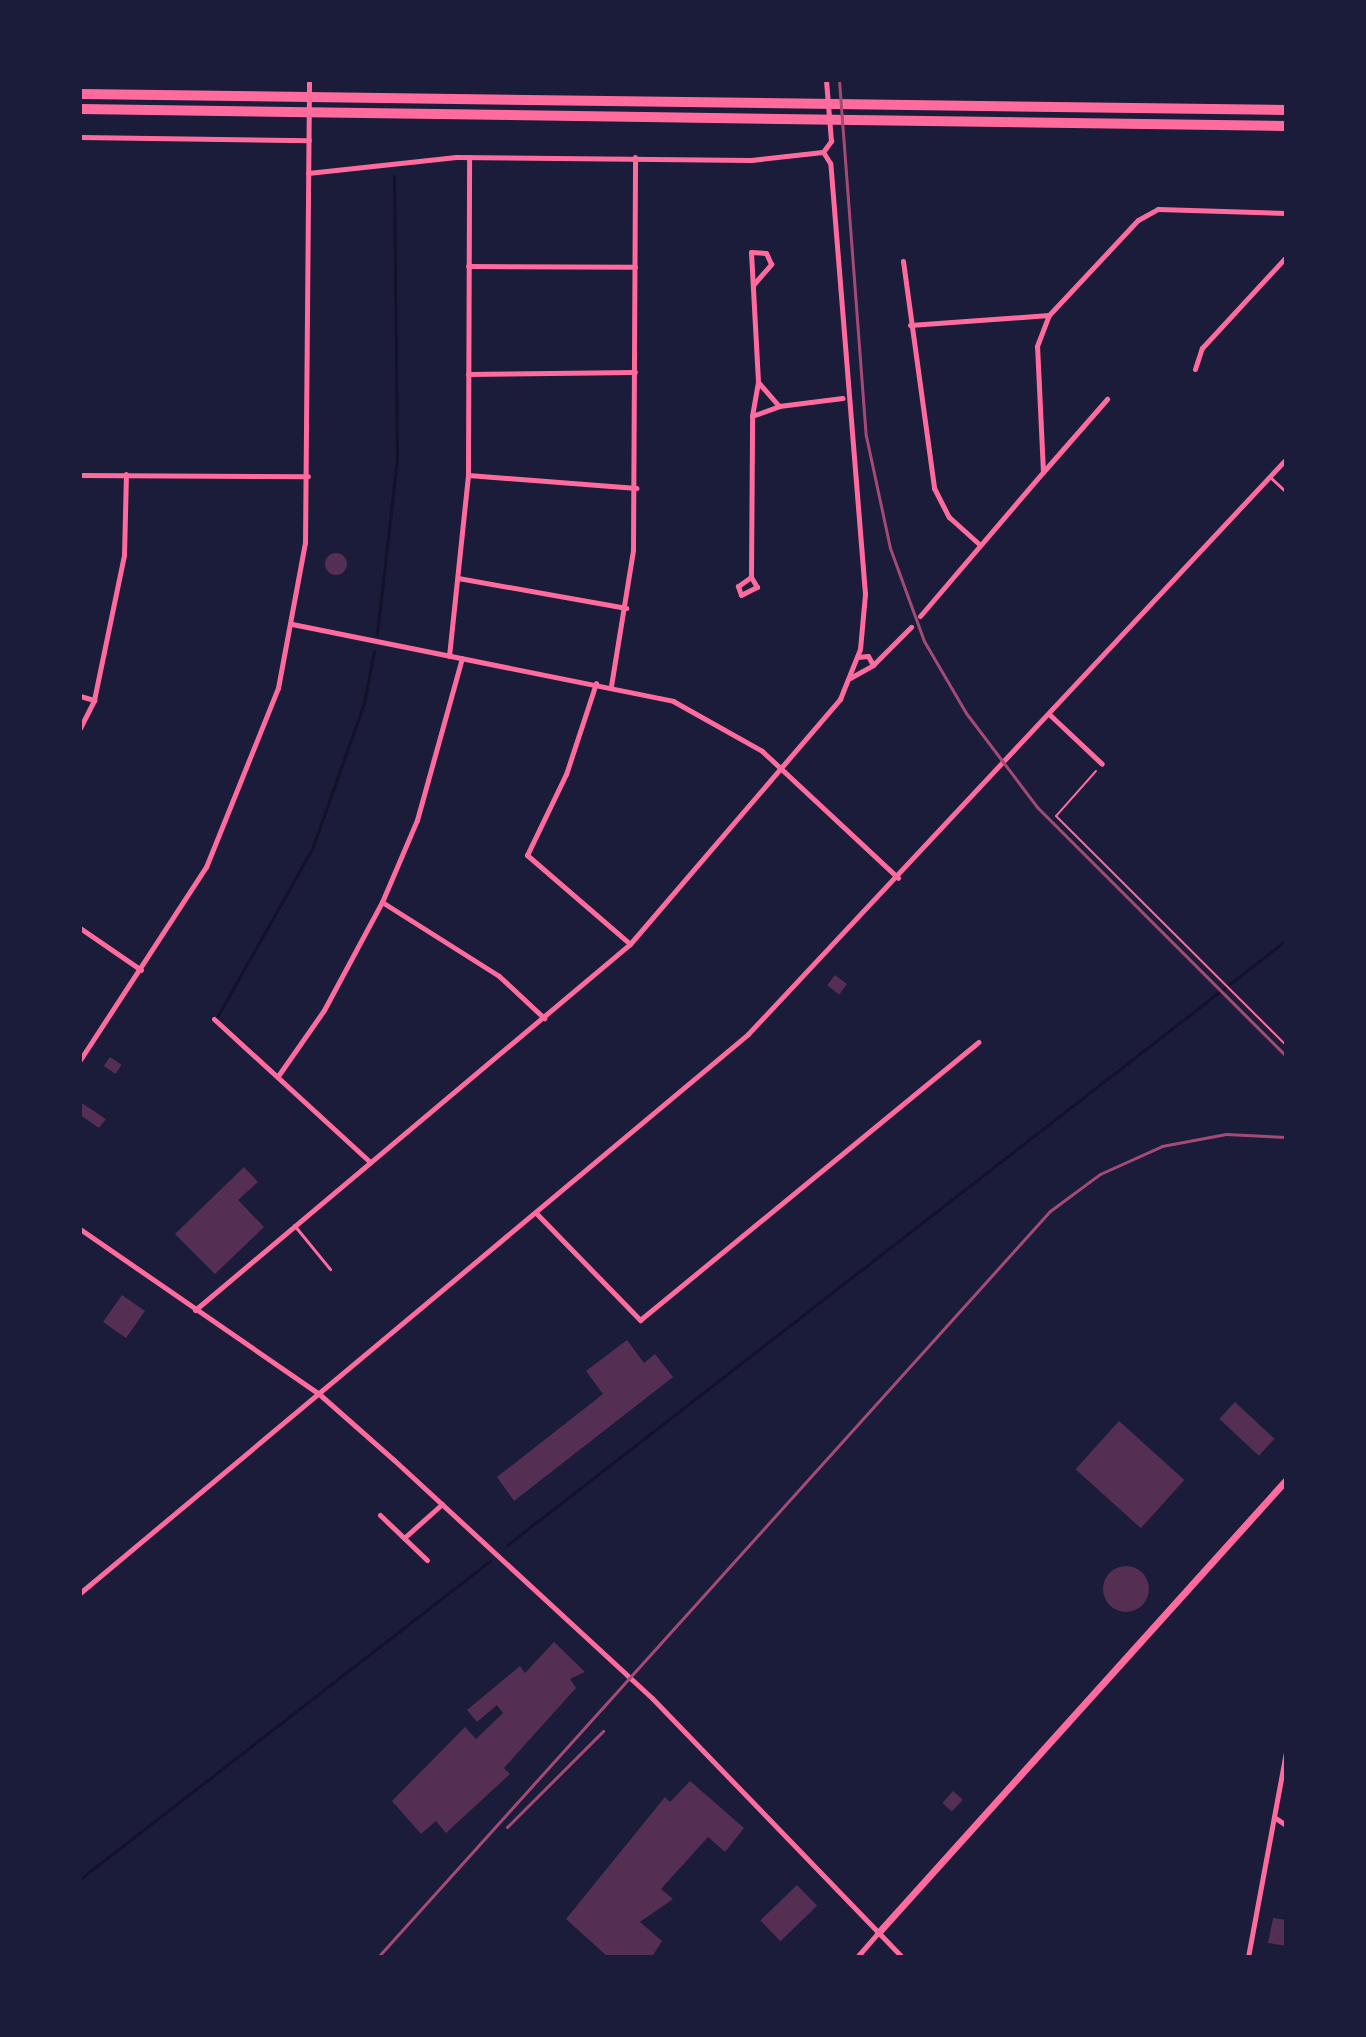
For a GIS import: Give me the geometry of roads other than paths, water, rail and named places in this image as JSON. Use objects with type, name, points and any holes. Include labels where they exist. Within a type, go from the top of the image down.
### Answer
[{"type":"highway","points":[[80,94],[854,107],[1286,110]]},
{"type":"highway","points":[[80,109],[326,115],[1286,126]]},
{"type":"street","points":[[80,1060],[206,867],[258,751],[292,624],[308,476],[309,80]]},
{"type":"street","points":[[308,173],[469,157],[751,160],[823,152],[831,141],[826,80]]},
{"type":"street","points":[[80,137],[309,140]]},
{"type":"street","points":[[195,1310],[630,944],[782,770],[849,679],[857,657],[865,594],[843,398],[845,334],[830,163],[823,152]]},
{"type":"street","points":[[449,656],[468,475],[469,157]]},
{"type":"street","points":[[611,686],[626,608],[636,488],[635,157]]},
{"type":"street","points":[[1043,472],[1037,346],[1049,315],[1138,220],[1158,209],[1286,213]]},
{"type":"street","points":[[751,577],[752,416],[758,382],[751,252],[766,253],[771,264],[753,285]]},
{"type":"street","points":[[1195,369],[1202,348],[1286,257]]},
{"type":"street","points":[[903,261],[934,488],[949,517],[979,544]]},
{"type":"street","points":[[468,266],[635,267]]},
{"type":"street","points":[[910,325],[1049,315]]},
{"type":"street","points":[[468,374],[635,372]]},
{"type":"street","points":[[758,382],[779,406]]},
{"type":"street","points":[[752,416],[779,406],[843,398]]},
{"type":"street","points":[[920,616],[1107,399]]},
{"type":"street","points":[[80,1593],[537,1214],[748,1034],[898,878],[1286,459]]},
{"type":"street","points":[[80,728],[94,700],[124,555],[126,474]]},
{"type":"street","points":[[80,475],[308,476]]},
{"type":"street","points":[[468,475],[636,488]]},
{"type":"street","points":[[458,578],[626,608]]},
{"type":"street","points":[[292,624],[611,686],[707,716],[782,770],[898,878]]},
{"type":"street","points":[[849,679],[873,665],[911,627]]},
{"type":"street","points":[[857,657],[868,656],[873,665]]},
{"type":"street","points":[[278,1076],[324,1010],[382,902],[417,820],[462,658]]},
{"type":"street","points":[[596,683],[577,748],[527,855],[630,944]]},
{"type":"street","points":[[80,696],[94,700]]},
{"type":"street","points":[[1050,715],[1102,764]]},
{"type":"street","points":[[382,902],[499,976],[544,1018]]},
{"type":"street","points":[[80,928],[141,970]]},
{"type":"street","points":[[214,1019],[370,1162]]},
{"type":"street","points":[[537,1214],[640,1320],[978,1042]]},
{"type":"street","points":[[80,1229],[318,1393],[502,1557],[652,1698],[902,1957]]},
{"type":"street","points":[[857,1957],[1286,1480]]},
{"type":"street","points":[[404,1538],[442,1504]]},
{"type":"street","points":[[380,1515],[427,1560]]},
{"type":"street","points":[[1248,1957],[1286,1752]]},
{"type":"street","points":[[1274,1817],[1286,1825]]},
{"type":"lane","points":[[1270,477],[1286,492]]},
{"type":"lane","points":[[294,1225],[330,1269]]},
{"type":"waterway","points":[[377,634],[397,459],[394,176]]},
{"type":"waterway","points":[[217,1017],[312,849],[364,703],[374,651]]},
{"type":"waterway","points":[[507,1545],[1286,940]]},
{"type":"waterway","points":[[80,1879],[490,1561]]},
{"type":"railway","points":[[839,80],[866,436],[890,548],[924,641],[966,713],[1037,807],[1286,1056]]},
{"type":"railway","points":[[378,1957],[1050,1211],[1100,1174],[1162,1146],[1226,1134],[1286,1137]]},
{"type":"railway","points":[[507,1827],[603,1731]]}]
